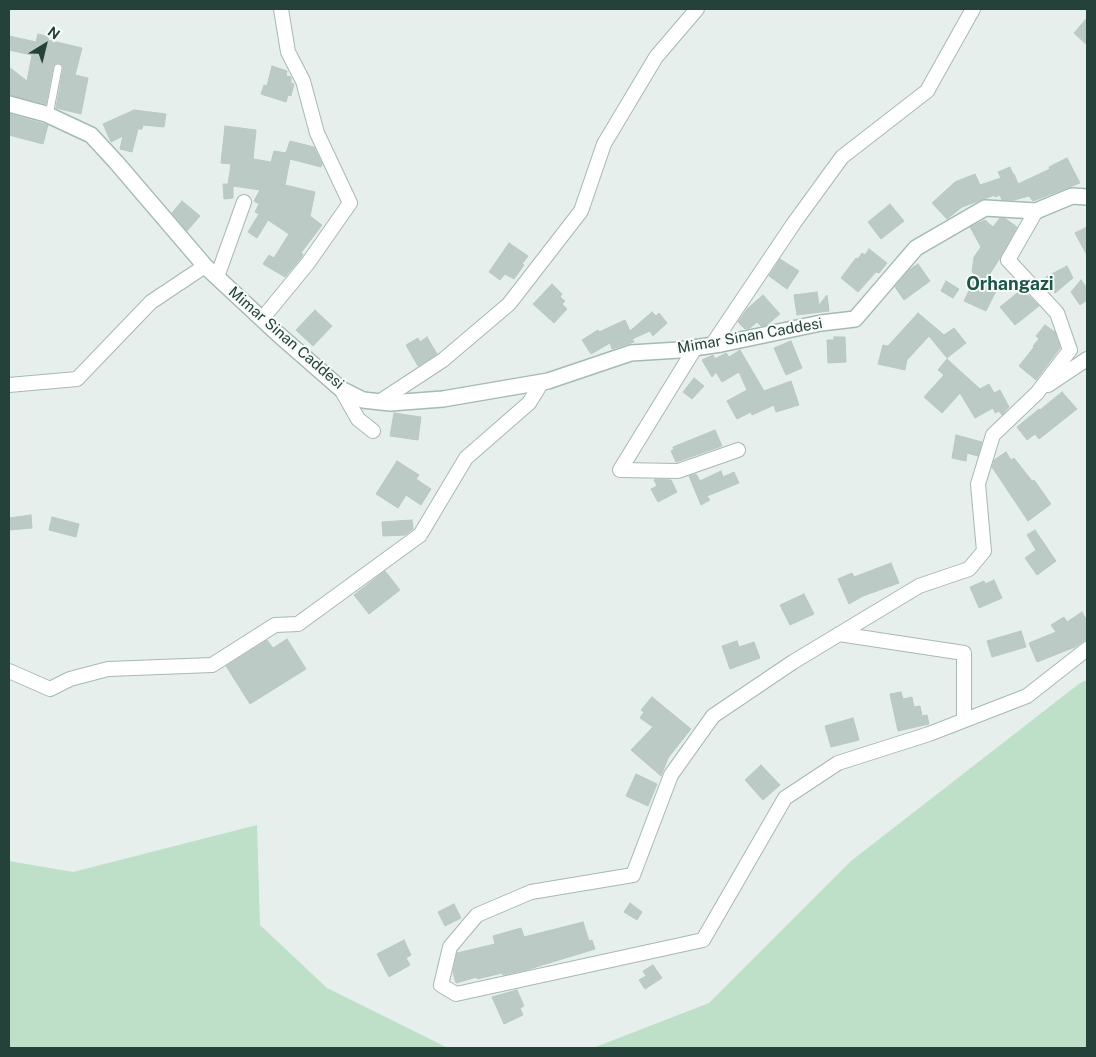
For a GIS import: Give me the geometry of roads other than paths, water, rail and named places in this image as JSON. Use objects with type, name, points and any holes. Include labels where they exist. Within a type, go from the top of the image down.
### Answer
[{"type":"street","points":[[262,319],[308,263],[350,203],[317,133],[303,81],[288,52],[281,9]]},
{"type":"street","points":[[379,402],[443,360],[509,304],[581,211],[604,144],[656,57],[697,9]]},
{"type":"street","points":[[712,345],[794,223],[842,157],[927,91],[973,9]]},
{"type":"street","name":"Mimar Sinan Caddesi","points":[[9,104],[49,115],[91,135],[205,266],[262,319],[341,389],[363,400],[390,403],[443,399],[542,382],[631,353],[695,348],[821,323],[855,319],[916,248],[985,208],[1036,211],[1072,196],[1087,197]]},
{"type":"street","points":[[217,277],[244,202]]},
{"type":"street","points":[[1036,211],[1008,260],[1056,313],[1070,350],[1037,393],[993,435],[978,484],[984,551],[969,569],[919,586],[793,662],[713,716],[671,775],[633,875],[531,892],[477,915],[450,947],[440,985],[456,994],[703,940],[785,798],[838,763],[929,734],[1027,696],[1087,649]]},
{"type":"street","points":[[9,385],[78,379],[151,302],[205,266]]},
{"type":"street","points":[[695,348],[620,470],[678,470],[738,450]]},
{"type":"street","points":[[1037,393],[1087,359]]},
{"type":"street","points":[[9,671],[50,689],[70,679],[108,669],[212,665],[275,624],[298,624],[420,535],[466,458],[529,403],[542,382]]},
{"type":"street","points":[[341,389],[358,419],[373,431]]},
{"type":"street","points":[[839,634],[964,653],[964,720]]},
{"type":"lane","points":[[49,115],[58,68]]},
{"type":"district","name":"Orhangazi","points":[[1010,284]]}]
